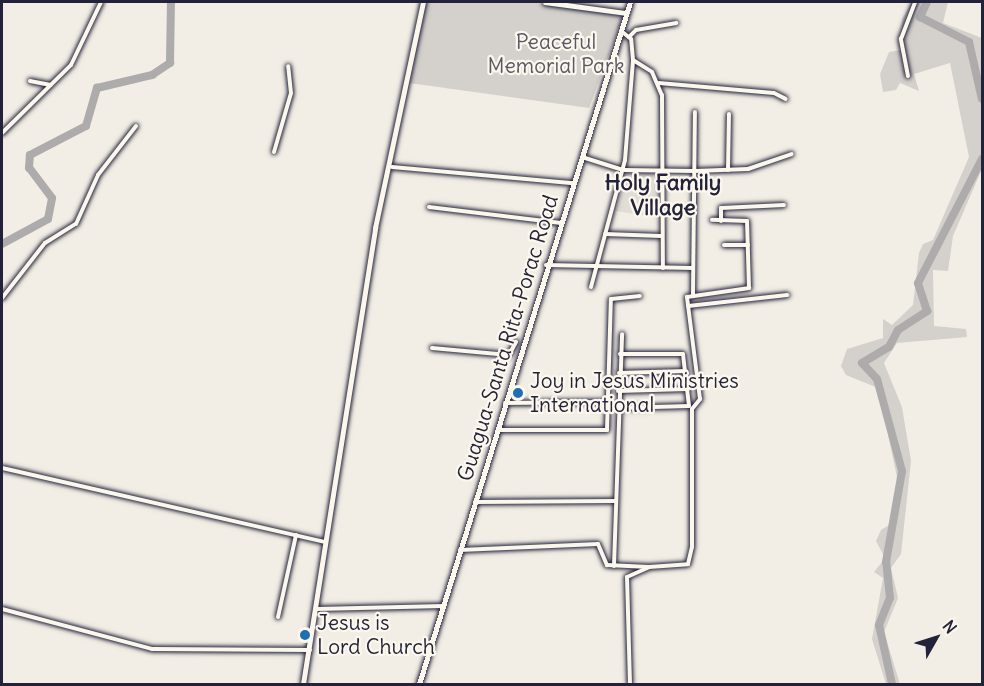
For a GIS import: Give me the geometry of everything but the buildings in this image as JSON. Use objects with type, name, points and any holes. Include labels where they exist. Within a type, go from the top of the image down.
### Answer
[{"type":"main road","name":"Guagua-Santa Rita-Porac Road","points":[[418,684],[546,265],[561,224],[630,2]]},
{"type":"street","points":[[2,133],[51,85],[79,53],[101,2]]},
{"type":"street","points":[[303,684],[317,609],[325,542],[375,228],[392,167],[423,2]]},
{"type":"street","points":[[545,2],[626,13]]},
{"type":"street","points":[[908,76],[901,39],[915,2]]},
{"type":"street","points":[[629,37],[636,30],[676,23]]},
{"type":"street","points":[[591,287],[623,170],[633,60],[629,37],[621,31]]},
{"type":"street","points":[[633,60],[658,83],[774,93],[786,99]]},
{"type":"street","points":[[274,152],[291,93],[288,66]]},
{"type":"street","points":[[30,81],[51,85]]},
{"type":"street","points":[[658,83],[663,268]]},
{"type":"street","points":[[693,294],[694,112]]},
{"type":"street","points":[[728,170],[729,114]]},
{"type":"street","points":[[2,298],[45,243],[76,224],[98,175],[136,126]]},
{"type":"street","points":[[582,156],[623,170],[694,171],[757,168],[792,154]]},
{"type":"street","points":[[392,167],[573,183]]},
{"type":"street","points":[[721,220],[721,208],[784,205]]},
{"type":"street","points":[[429,207],[561,224]]},
{"type":"street","points":[[630,684],[627,576],[649,567],[688,564],[692,547],[693,409],[700,399],[688,295],[749,288],[747,221],[712,220]]},
{"type":"street","points":[[605,234],[661,236]]},
{"type":"street","points":[[724,245],[748,244]]},
{"type":"street","points":[[546,265],[595,268],[693,268]]},
{"type":"street","points":[[496,430],[608,430],[611,298],[640,296]]},
{"type":"street","points":[[688,306],[787,296]]},
{"type":"street","points":[[614,566],[618,391],[622,334]]},
{"type":"street","points":[[432,348],[509,355],[516,342]]},
{"type":"street","points":[[618,408],[688,408],[686,371],[681,353],[620,354]]},
{"type":"street","points":[[619,373],[686,371]]},
{"type":"street","points":[[618,391],[687,389]]},
{"type":"street","points":[[505,403],[608,402]]},
{"type":"street","points":[[2,468],[325,542]]},
{"type":"street","points":[[475,502],[615,501]]},
{"type":"street","points":[[278,617],[296,535]]},
{"type":"street","points":[[460,550],[598,543],[604,563],[614,566],[630,564],[649,567]]},
{"type":"street","points":[[630,564],[633,572]]},
{"type":"street","points":[[317,609],[443,606]]},
{"type":"street","points":[[2,609],[152,650],[310,650]]},
{"type":"shaded area","points":[[627,173],[659,173],[659,218],[616,211]]},
{"type":"green space","name":"Peaceful Memorial Park","points":[[425,2],[529,2],[624,14],[589,108],[409,83]]},
{"type":"green space","points":[[912,2],[948,2],[943,23],[982,38],[982,169],[953,236],[948,271],[933,270],[934,326],[966,329],[967,337],[897,343],[884,363],[902,407],[911,461],[901,554],[891,568],[898,598],[884,632],[900,684],[886,684],[872,639],[883,578],[874,572],[885,558],[876,541],[881,530],[894,522],[898,482],[878,388],[846,375],[841,366],[847,349],[883,338],[883,319],[892,325],[913,305],[919,253],[923,244],[933,240],[969,157],[950,63],[914,74],[919,91],[900,83],[896,90],[883,92],[880,74],[889,52],[901,50],[902,19]]},
{"type":"waterway","points":[[2,244],[48,219],[52,198],[29,168],[30,155],[86,126],[97,88],[152,75],[170,63],[171,2]]},
{"type":"waterway","points":[[927,2],[920,17],[969,42],[982,99]]},
{"type":"waterway","points":[[892,684],[879,625],[890,598],[886,562],[902,471],[877,379],[862,363],[889,347],[898,330],[927,311],[918,283],[982,159]]},
{"type":"place","name":"Joy in Jesus Ministries International","points":[[518,393]]},
{"type":"place","name":"Jesus is Lord Church","points":[[305,635]]},
{"type":"district","name":"Holy Family Village","points":[[663,194]]}]
